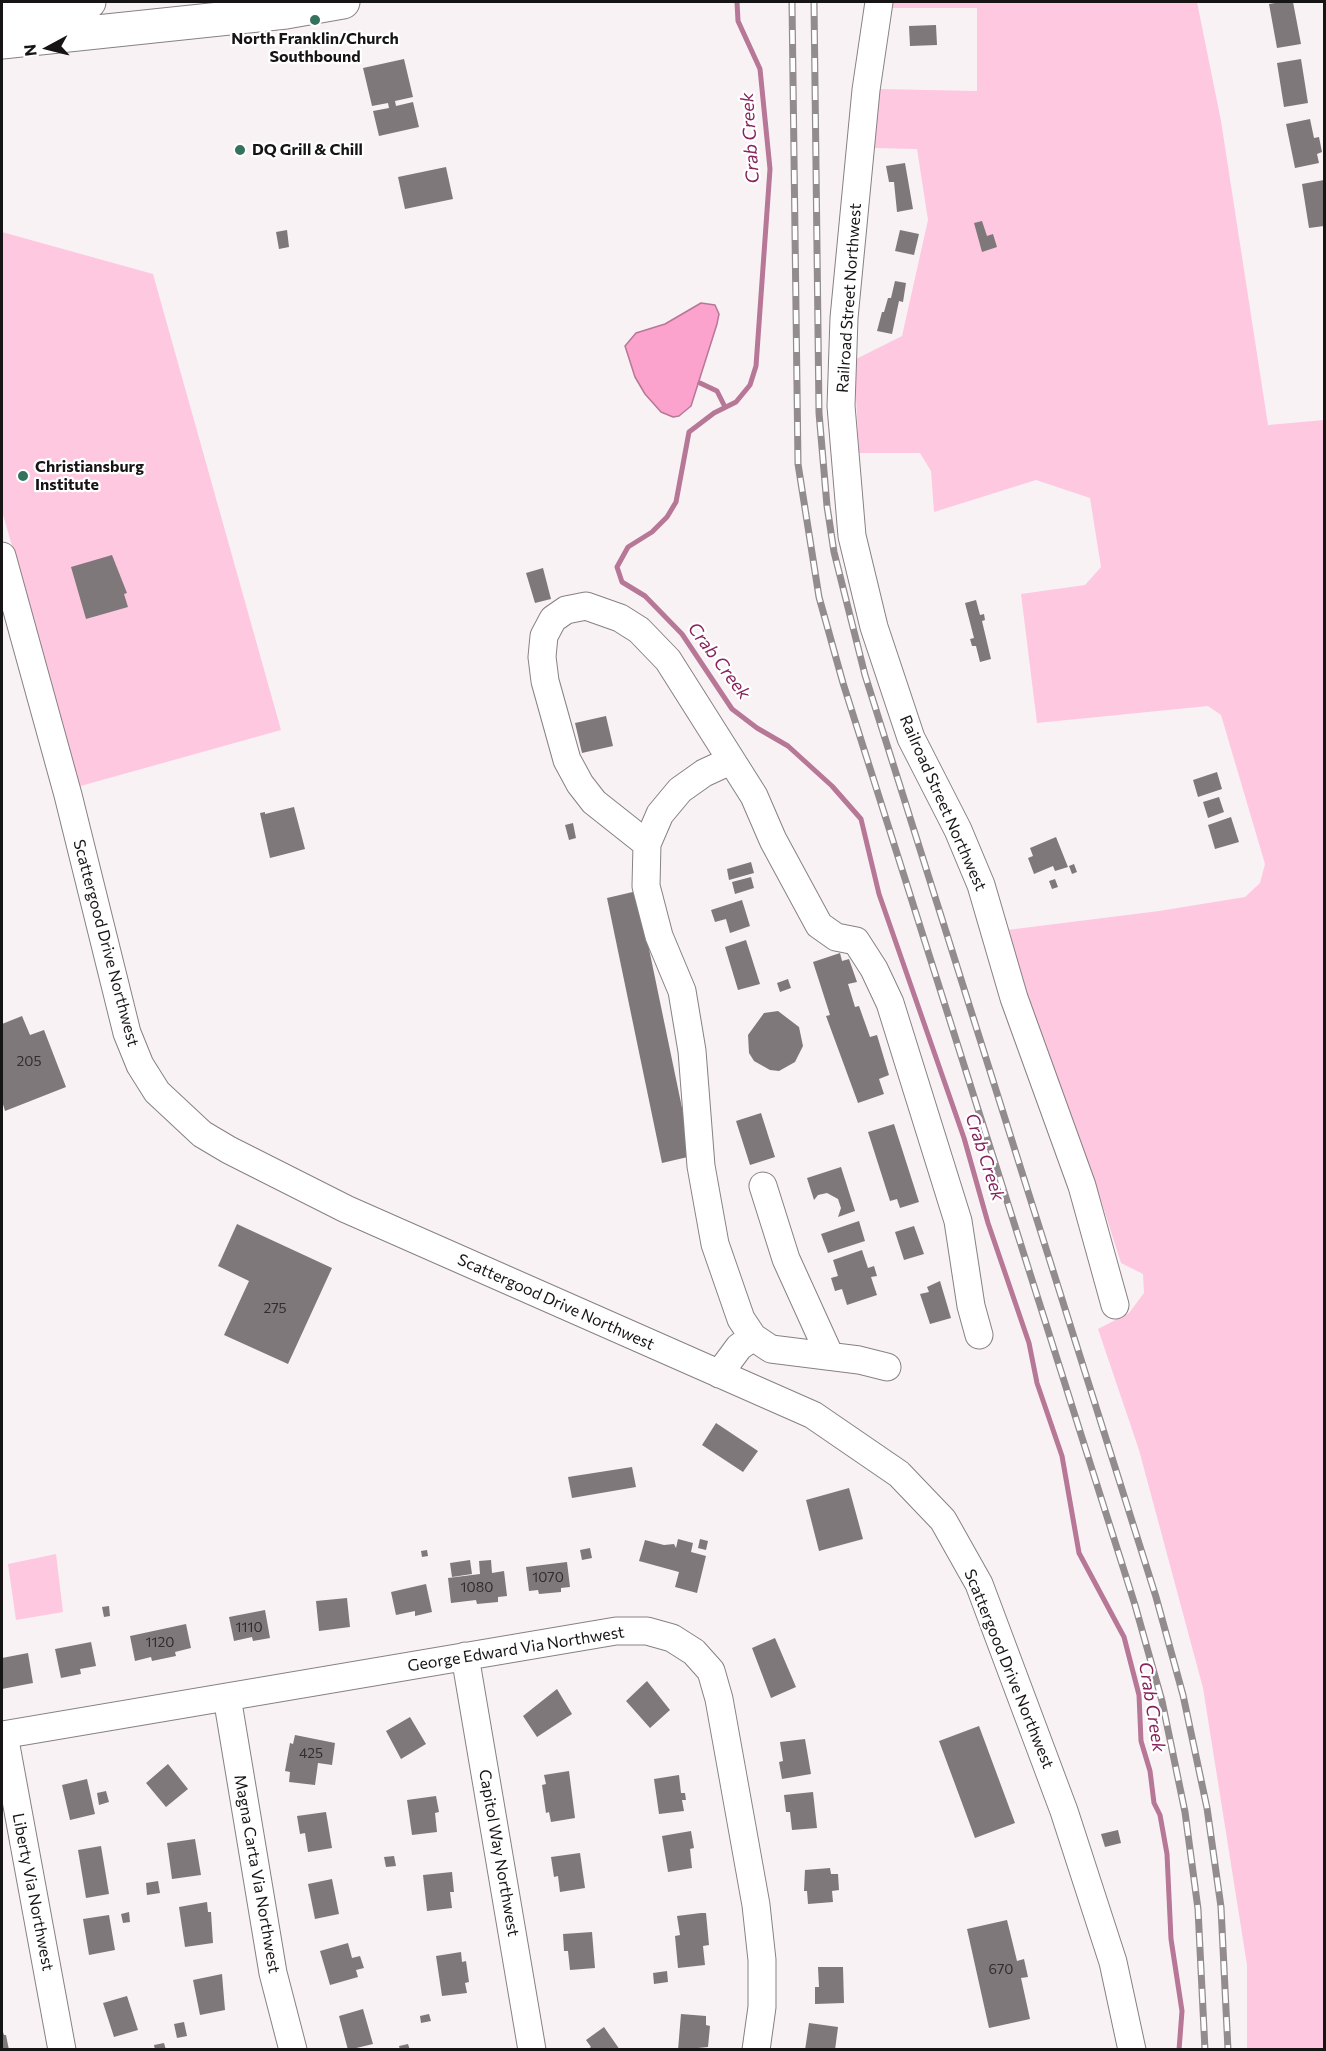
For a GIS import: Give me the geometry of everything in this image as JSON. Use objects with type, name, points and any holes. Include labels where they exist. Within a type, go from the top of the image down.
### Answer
[{"type":"main road","points":[[2,10],[89,2]]},
{"type":"main road","points":[[2,42],[97,17],[286,12],[343,2]]},
{"type":"street","name":"Railroad Street Northwest","points":[[879,2],[866,90],[844,318],[841,406],[852,536],[874,627],[911,738],[958,830],[981,885],[1014,998],[1082,1186],[1115,1305]]},
{"type":"street","name":"Scattergood Drive Northwest","points":[[2,556],[65,783],[127,1033],[140,1065],[157,1092],[202,1134],[240,1156],[357,1214],[813,1415],[856,1442],[899,1474],[943,1520],[979,1584],[1064,1811],[1113,1962],[1132,2049]]},
{"type":"street","points":[[647,844],[594,802],[580,784],[567,760],[547,691],[542,657],[544,636],[553,619],[566,610],[586,606],[602,610],[639,630],[668,660],[754,796],[773,840],[819,924],[836,938],[856,941],[874,969],[890,1003],[958,1221],[971,1306],[979,1335]]},
{"type":"street","points":[[730,761],[704,773],[680,790],[660,814],[647,844],[646,886],[659,936],[682,991],[691,1041],[701,1166],[715,1244],[741,1319],[753,1337],[771,1349],[830,1356],[887,1367]]},
{"type":"street","points":[[763,1186],[786,1258],[830,1356]]},
{"type":"street","points":[[719,1374],[740,1347],[753,1337]]},
{"type":"street","name":"George Edward Via Northwest","points":[[3,1735],[616,1631],[647,1631],[672,1638],[694,1652],[711,1671],[719,1699],[757,1916],[762,1960],[762,2007],[756,2049]]},
{"type":"street","name":"Capitol Way Northwest","points":[[465,1656],[532,2049]]},
{"type":"street","name":"Magna Carta Via Northwest","points":[[227,1697],[273,1972],[293,2049]]},
{"type":"street","name":"Liberty Via Northwest","points":[[3,1735],[62,2049]]},
{"type":"shaded area","points":[[890,2],[1197,2],[1221,121],[1268,425],[1324,420],[1324,2049],[1247,2049],[1247,1965],[1203,1688],[1139,1450],[1098,1329],[1129,1313],[1144,1293],[1143,1274],[1121,1263],[1099,1194],[1047,1056],[1007,930],[1159,911],[1245,897],[1260,883],[1265,864],[1221,715],[1208,706],[1037,723],[1021,594],[1085,585],[1101,567],[1090,498],[1036,480],[934,512],[931,471],[920,453],[859,453],[854,360],[902,336],[928,220],[917,149],[873,148],[880,89],[977,91],[977,8],[889,8]]},
{"type":"shaded area","points":[[2,232],[153,274],[281,730],[77,787],[51,682],[2,511]]},
{"type":"shaded area","points":[[701,303],[715,305],[719,314],[717,324],[691,406],[679,416],[673,417],[661,412],[645,394],[635,377],[625,346],[636,333],[665,324]]},
{"type":"shaded area","points":[[56,1554],[63,1612],[16,1620],[8,1564]]},
{"type":"building","points":[[1293,2],[1301,44],[1277,48],[1269,4]]},
{"type":"building","points":[[936,25],[937,45],[910,46],[909,26]]},
{"type":"building","points":[[404,59],[413,97],[395,101],[396,106],[413,102],[419,127],[379,136],[373,111],[389,108],[388,103],[372,106],[363,68]]},
{"type":"building","points":[[1301,59],[1308,103],[1284,107],[1277,63]]},
{"type":"building","points":[[1310,119],[1314,138],[1319,137],[1322,152],[1317,154],[1319,163],[1295,168],[1286,124]]},
{"type":"building","points":[[905,163],[913,209],[897,212],[894,182],[889,182],[886,166]]},
{"type":"building","points":[[446,167],[453,199],[405,209],[398,177]]},
{"type":"building","points":[[1324,180],[1324,226],[1309,228],[1302,184]]},
{"type":"building","points":[[982,221],[987,236],[993,234],[997,247],[982,252],[974,223]]},
{"type":"building","points":[[287,230],[289,247],[279,249],[276,232]]},
{"type":"building","points":[[900,230],[919,234],[914,255],[895,251]]},
{"type":"building","points":[[895,281],[906,283],[903,302],[899,301],[892,334],[877,331],[882,312],[884,312],[888,298],[891,298]]},
{"type":"building","points":[[112,555],[127,593],[124,594],[128,607],[86,619],[71,567]]},
{"type":"building","points":[[543,568],[551,599],[535,603],[526,573]]},
{"type":"building","points":[[976,600],[980,615],[984,614],[985,620],[982,621],[991,659],[980,662],[976,646],[972,646],[970,639],[974,638],[965,603]]},
{"type":"building","points":[[606,716],[613,746],[582,753],[575,723]]},
{"type":"building","points":[[1217,772],[1222,789],[1198,797],[1193,780]]},
{"type":"building","points":[[1219,797],[1224,812],[1208,818],[1203,802]]},
{"type":"building","points":[[294,807],[305,849],[270,858],[260,813],[265,812],[265,814]]},
{"type":"building","points":[[1231,817],[1239,842],[1215,849],[1208,825]]},
{"type":"building","points":[[573,823],[576,838],[569,840],[565,825]]},
{"type":"building","points":[[1056,837],[1068,867],[1055,871],[1053,866],[1034,874],[1028,858],[1033,856],[1030,848]]},
{"type":"building","points":[[751,862],[754,873],[729,880],[727,869]]},
{"type":"building","points":[[1074,864],[1077,872],[1072,874],[1069,866]]},
{"type":"building","points":[[751,877],[754,888],[735,894],[732,882]]},
{"type":"building","points":[[1055,879],[1058,887],[1052,889],[1049,881]]},
{"type":"building","points":[[637,891],[692,1156],[662,1163],[607,898]]},
{"type":"building","points":[[742,900],[750,926],[730,933],[726,919],[715,922],[711,910]]},
{"type":"building","points":[[746,940],[760,984],[738,990],[725,947]]},
{"type":"building","points":[[840,953],[842,961],[849,959],[857,982],[848,984],[855,1007],[859,1006],[870,1037],[877,1035],[889,1075],[879,1079],[884,1094],[858,1103],[826,1016],[830,1015],[813,962]]},
{"type":"building","points":[[788,979],[791,988],[780,992],[777,983]]},
{"type":"building","points":[[778,1011],[799,1027],[803,1046],[795,1062],[779,1071],[770,1070],[754,1061],[749,1053],[748,1035],[764,1013]]},
{"type":"building","points":[[22,1016],[30,1035],[44,1030],[66,1087],[5,1111],[2,1101],[2,1024]]},
{"type":"building","points":[[761,1113],[775,1157],[750,1165],[736,1121]]},
{"type":"building","points":[[894,1124],[919,1202],[900,1208],[897,1199],[890,1201],[868,1132]]},
{"type":"building","points":[[841,1167],[855,1211],[838,1217],[841,1208],[838,1199],[827,1193],[818,1195],[814,1200],[807,1178]]},
{"type":"building","points":[[859,1221],[865,1241],[828,1253],[821,1234]]},
{"type":"building","points":[[237,1224],[332,1268],[288,1364],[224,1335],[249,1281],[218,1266]]},
{"type":"building","points":[[914,1226],[924,1254],[904,1260],[895,1232]]},
{"type":"building","points":[[862,1250],[868,1268],[874,1266],[877,1276],[871,1277],[877,1295],[847,1305],[842,1289],[835,1291],[831,1278],[838,1276],[833,1260]]},
{"type":"building","points":[[940,1281],[951,1318],[930,1324],[920,1294],[929,1292],[927,1287]]},
{"type":"building","points":[[716,1423],[758,1451],[743,1472],[702,1445]]},
{"type":"building","points":[[632,1467],[636,1487],[572,1498],[568,1477]]},
{"type":"building","points":[[849,1488],[863,1539],[819,1551],[806,1500]]},
{"type":"building","points":[[678,1539],[693,1543],[691,1552],[706,1556],[697,1593],[675,1587],[679,1572],[639,1561],[645,1540],[664,1545],[674,1544],[676,1548]]},
{"type":"building","points":[[700,1539],[708,1541],[706,1550],[698,1548]]},
{"type":"building","points":[[590,1548],[592,1558],[582,1560],[580,1550]]},
{"type":"building","points":[[427,1550],[428,1556],[422,1557],[421,1551]]},
{"type":"building","points":[[470,1560],[472,1574],[452,1577],[450,1563]]},
{"type":"building","points":[[491,1560],[492,1573],[504,1571],[507,1596],[498,1597],[498,1602],[477,1604],[476,1600],[451,1603],[448,1578],[480,1574],[479,1561]]},
{"type":"building","points":[[567,1562],[570,1587],[561,1588],[561,1592],[539,1594],[538,1590],[529,1591],[526,1567]]},
{"type":"building","points":[[426,1584],[432,1612],[415,1616],[415,1611],[396,1615],[391,1592]]},
{"type":"building","points":[[347,1598],[350,1627],[319,1631],[316,1601]]},
{"type":"building","points":[[109,1606],[110,1616],[104,1617],[102,1607]]},
{"type":"building","points":[[265,1610],[270,1638],[253,1641],[252,1637],[234,1641],[229,1617]]},
{"type":"building","points":[[186,1624],[191,1648],[175,1652],[176,1656],[152,1661],[151,1657],[135,1661],[130,1636]]},
{"type":"building","points":[[775,1638],[796,1687],[771,1698],[752,1648]]},
{"type":"building","points":[[91,1642],[96,1666],[80,1669],[81,1674],[61,1678],[55,1649]]},
{"type":"building","points":[[28,1653],[33,1683],[2,1689],[2,1658]]},
{"type":"building","points":[[647,1681],[670,1710],[650,1728],[626,1701]]},
{"type":"building","points":[[557,1689],[572,1714],[537,1737],[523,1716]]},
{"type":"building","points":[[410,1717],[426,1744],[401,1759],[386,1731]]},
{"type":"building","points":[[979,1726],[1015,1823],[975,1838],[939,1741]]},
{"type":"building","points":[[295,1735],[335,1743],[332,1765],[318,1763],[315,1785],[289,1782],[290,1772],[285,1771],[290,1743],[293,1744]]},
{"type":"building","points":[[805,1739],[811,1774],[782,1779],[779,1762],[783,1761],[780,1742]]},
{"type":"building","points":[[168,1764],[188,1789],[166,1807],[146,1783]]},
{"type":"building","points":[[569,1771],[575,1818],[551,1822],[549,1812],[546,1813],[542,1785],[546,1784],[544,1775]]},
{"type":"building","points":[[679,1775],[681,1793],[685,1793],[686,1800],[682,1800],[684,1811],[659,1814],[654,1779]]},
{"type":"building","points":[[87,1779],[95,1814],[70,1820],[62,1785]]},
{"type":"building","points":[[106,1791],[109,1802],[99,1805],[97,1793]]},
{"type":"building","points":[[813,1792],[817,1828],[792,1830],[790,1812],[786,1812],[784,1795]]},
{"type":"building","points":[[436,1796],[439,1812],[435,1813],[437,1832],[412,1835],[407,1800]]},
{"type":"building","points":[[326,1812],[332,1848],[308,1852],[305,1833],[300,1834],[297,1816]]},
{"type":"building","points":[[1118,1830],[1121,1843],[1105,1847],[1101,1834]]},
{"type":"building","points":[[691,1831],[694,1848],[690,1849],[692,1868],[668,1872],[662,1836]]},
{"type":"building","points":[[195,1839],[201,1875],[172,1879],[167,1843]]},
{"type":"building","points":[[101,1846],[109,1894],[86,1898],[78,1850]]},
{"type":"building","points":[[580,1853],[585,1888],[560,1892],[558,1876],[554,1877],[551,1857]]},
{"type":"building","points":[[394,1856],[396,1866],[386,1867],[384,1857]]},
{"type":"building","points":[[830,1868],[831,1874],[838,1874],[839,1890],[832,1891],[833,1902],[808,1904],[807,1891],[804,1891],[805,1870]]},
{"type":"building","points":[[452,1872],[454,1892],[450,1892],[452,1908],[427,1911],[423,1875]]},
{"type":"building","points":[[332,1879],[339,1914],[315,1919],[308,1884]]},
{"type":"building","points":[[158,1881],[160,1893],[147,1895],[146,1883]]},
{"type":"building","points":[[207,1902],[208,1912],[211,1912],[213,1943],[185,1947],[179,1907]]},
{"type":"building","points":[[129,1912],[130,1922],[123,1923],[121,1914]]},
{"type":"building","points":[[706,1913],[709,1945],[703,1946],[705,1965],[678,1968],[675,1936],[680,1935],[677,1916]]},
{"type":"building","points":[[109,1915],[115,1950],[89,1955],[83,1919]]},
{"type":"building","points":[[1007,1920],[1017,1961],[1024,1959],[1028,1977],[1021,1978],[1030,2019],[989,2028],[967,1929]]},
{"type":"building","points":[[592,1932],[595,1968],[570,1970],[568,1951],[564,1951],[563,1934]]},
{"type":"building","points":[[348,1943],[352,1958],[360,1956],[364,1968],[356,1970],[358,1977],[330,1985],[320,1951]]},
{"type":"building","points":[[461,1952],[462,1962],[466,1961],[469,1982],[465,1983],[467,1993],[442,1996],[436,1956]]},
{"type":"building","points":[[818,1967],[843,1967],[844,2003],[815,2004],[815,1987],[819,1987]]},
{"type":"building","points":[[667,1971],[668,1982],[654,1984],[653,1973]]},
{"type":"building","points":[[222,1974],[225,2010],[200,2015],[193,1980]]},
{"type":"building","points":[[127,1996],[138,2030],[114,2037],[103,2003]]},
{"type":"building","points":[[363,2009],[373,2044],[348,2050],[339,2016]]},
{"type":"building","points":[[429,2014],[431,2021],[421,2023],[420,2016]]},
{"type":"building","points":[[681,2014],[706,2016],[706,2025],[710,2026],[708,2047],[678,2050]]},
{"type":"building","points":[[184,2022],[187,2036],[177,2038],[174,2024]]},
{"type":"building","points":[[809,2023],[838,2027],[835,2050],[805,2050]]},
{"type":"building","points":[[604,2027],[620,2050],[587,2050],[591,2047],[586,2040]]},
{"type":"building","points":[[2,2029],[6,2035],[9,2050],[2,2050]]},
{"type":"building","points":[[164,2043],[166,2050],[155,2050],[154,2045]]},
{"type":"building","points":[[408,2044],[410,2050],[400,2050],[399,2046]]},
{"type":"waterway","name":"Crab Creek","points":[[737,2],[738,21],[760,69],[770,169],[756,366],[750,385],[736,402],[714,413],[689,432],[676,502],[667,517],[652,532],[628,547],[617,567],[622,582],[645,596],[682,634],[732,709],[757,728],[788,746],[832,786],[861,819],[879,894],[964,1138],[988,1223],[1029,1343],[1037,1383],[1062,1456],[1079,1553],[1124,1637],[1139,1695],[1141,1741],[1150,1771],[1154,1803],[1160,1815],[1167,1854],[1171,1939],[1182,2011],[1179,2050]]},
{"type":"waterway","name":"Crab Creek","points":[[700,383],[717,391],[725,407]]},
{"type":"railway","points":[[792,2],[798,464],[819,597],[843,683],[1135,1605],[1162,1701],[1185,1812],[1198,1909],[1205,2050]]},
{"type":"railway","points":[[814,2],[819,413],[827,506],[834,552],[865,675],[1156,1597],[1183,1695],[1207,1808],[1221,1907],[1228,2050]]},
{"type":"place","name":"North Franklin/Church Southbound","points":[[315,20]]},
{"type":"place","name":"DQ Grill & Chill","points":[[240,150]]},
{"type":"place","name":"Christiansburg Institute","points":[[23,476]]}]
